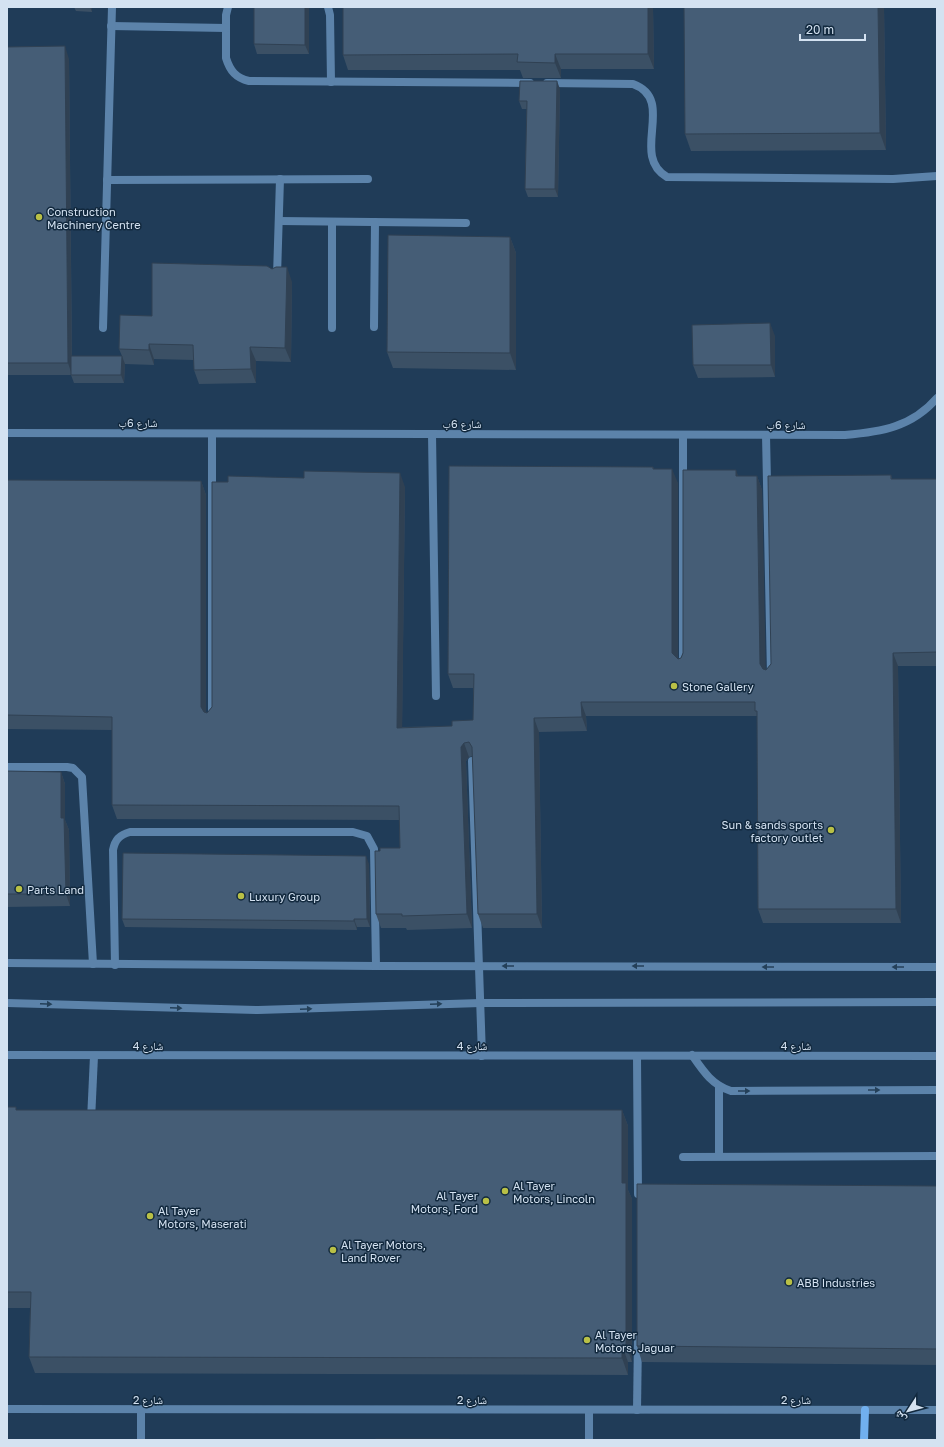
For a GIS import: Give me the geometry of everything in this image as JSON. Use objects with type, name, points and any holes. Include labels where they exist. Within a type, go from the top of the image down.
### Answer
[{"type":"street","points":[[103,328],[112,7]]},
{"type":"street","points":[[228,7],[226,14],[226,58],[228,65],[236,76],[249,81],[633,84],[644,90],[651,100],[653,106],[651,156],[656,169],[667,177],[893,179],[937,176]]},
{"type":"street","points":[[328,7],[330,15],[331,82]]},
{"type":"street","points":[[111,26],[226,28]]},
{"type":"street","points":[[276,278],[280,179]]},
{"type":"street","points":[[107,180],[368,179]]},
{"type":"street","points":[[279,221],[466,223]]},
{"type":"street","points":[[332,222],[332,328]]},
{"type":"street","points":[[374,327],[375,222]]},
{"type":"street","name":"شارع 6ب","points":[[7,433],[683,435],[857,434],[881,430],[915,418],[937,398]]},
{"type":"street","points":[[212,434],[212,721]]},
{"type":"street","points":[[432,434],[436,696]]},
{"type":"street","points":[[683,435],[683,667]]},
{"type":"street","points":[[766,435],[771,678]]},
{"type":"street","points":[[472,761],[482,1056]]},
{"type":"street","points":[[7,767],[67,767],[73,768],[82,777],[93,964]]},
{"type":"street","points":[[115,965],[113,850],[118,838],[123,834],[130,832],[358,832],[367,836],[374,849],[376,966]]},
{"type":"street","points":[[7,963],[115,965],[937,967]]},
{"type":"street","points":[[7,1003],[258,1010],[480,1003],[937,1002]]},
{"type":"street","name":"شارع 4","points":[[7,1055],[937,1056]]},
{"type":"street","points":[[692,1055],[707,1076],[719,1086],[731,1091],[937,1090]]},
{"type":"street","points":[[91,1120],[94,1056]]},
{"type":"street","points":[[637,1056],[638,1205]]},
{"type":"street","points":[[719,1086],[719,1156]]},
{"type":"street","points":[[683,1157],[937,1156]]},
{"type":"street","points":[[637,1410],[638,1329]]},
{"type":"street","name":"شارع 2","points":[[7,1409],[937,1410]]},
{"type":"street","points":[[141,1410],[141,1440]]},
{"type":"street","points":[[589,1410],[589,1440]]},
{"type":"street","points":[[864,1440],[865,1410]]},
{"type":"shaded area","points":[[7,7],[937,7],[937,1440],[7,1440]]},
{"type":"building","points":[[254,7],[305,7],[305,45],[254,44]]},
{"type":"building","points":[[343,7],[648,7],[648,54],[555,54],[555,63],[517,62],[518,54],[343,55]]},
{"type":"building","points":[[684,7],[878,7],[880,133],[685,134]]},
{"type":"building","name":"Construction Machinery Centre","points":[[65,46],[68,363],[7,363],[7,47]]},
{"type":"building","points":[[520,81],[557,81],[555,189],[525,189],[527,101],[519,101]]},
{"type":"building","points":[[388,235],[510,237],[510,353],[387,352]]},
{"type":"building","points":[[152,263],[267,266],[272,269],[276,267],[287,267],[285,348],[250,347],[251,369],[194,370],[193,345],[149,344],[149,350],[119,349],[120,315],[152,316]]},
{"type":"building","points":[[770,323],[771,365],[693,365],[692,325]]},
{"type":"building","points":[[71,356],[122,356],[121,375],[71,375]]},
{"type":"building","points":[[449,466],[653,467],[653,469],[672,469],[672,653],[678,659],[681,658],[683,653],[683,470],[736,470],[736,476],[757,476],[760,664],[763,669],[766,670],[771,664],[768,476],[891,475],[891,479],[937,479],[937,652],[893,653],[896,909],[758,909],[757,711],[755,711],[755,702],[581,702],[582,717],[534,718],[537,914],[478,914],[472,747],[469,742],[464,743],[461,747],[467,914],[402,916],[402,914],[376,914],[375,851],[380,851],[380,848],[400,848],[399,806],[112,805],[112,717],[7,715],[7,480],[201,481],[201,707],[204,712],[207,713],[212,707],[212,482],[228,482],[228,476],[304,478],[304,471],[400,473],[397,728],[452,726],[452,721],[473,720],[474,674],[448,674]]},
{"type":"building","points":[[7,771],[61,772],[61,818],[64,818],[66,894],[7,894]]},
{"type":"building","name":"Luxury Group","points":[[123,853],[366,856],[367,919],[354,919],[354,921],[122,919]]},
{"type":"building","name":"Al Tayer Motors, Land Rover","points":[[7,1107],[16,1107],[16,1110],[622,1110],[622,1183],[626,1183],[626,1345],[622,1345],[622,1358],[29,1357],[31,1292],[7,1292]]},
{"type":"building","name":"ABB Industries","points":[[637,1184],[937,1186],[937,1349],[637,1346]]},
{"type":"building","points":[[449,1439],[449,1440],[376,1440]]},
{"type":"place","name":"Construction Machinery Centre","points":[[39,217]]},
{"type":"place","name":"Stone Gallery","points":[[674,686]]},
{"type":"place","name":"Sun & sands sports factory outlet","points":[[831,830]]},
{"type":"place","name":"Parts Land","points":[[19,889]]},
{"type":"place","name":"Luxury Group","points":[[241,896]]},
{"type":"place","name":"Al Tayer Motors, Lincoln","points":[[505,1191]]},
{"type":"place","name":"Al Tayer Motors, Ford","points":[[486,1201]]},
{"type":"place","name":"Al Tayer Motors, Maserati","points":[[150,1216]]},
{"type":"place","name":"Al Tayer Motors, Land Rover","points":[[333,1250]]},
{"type":"place","name":"ABB Industries","points":[[789,1282]]},
{"type":"place","name":"Al Tayer Motors, Jaguar","points":[[587,1340]]}]
